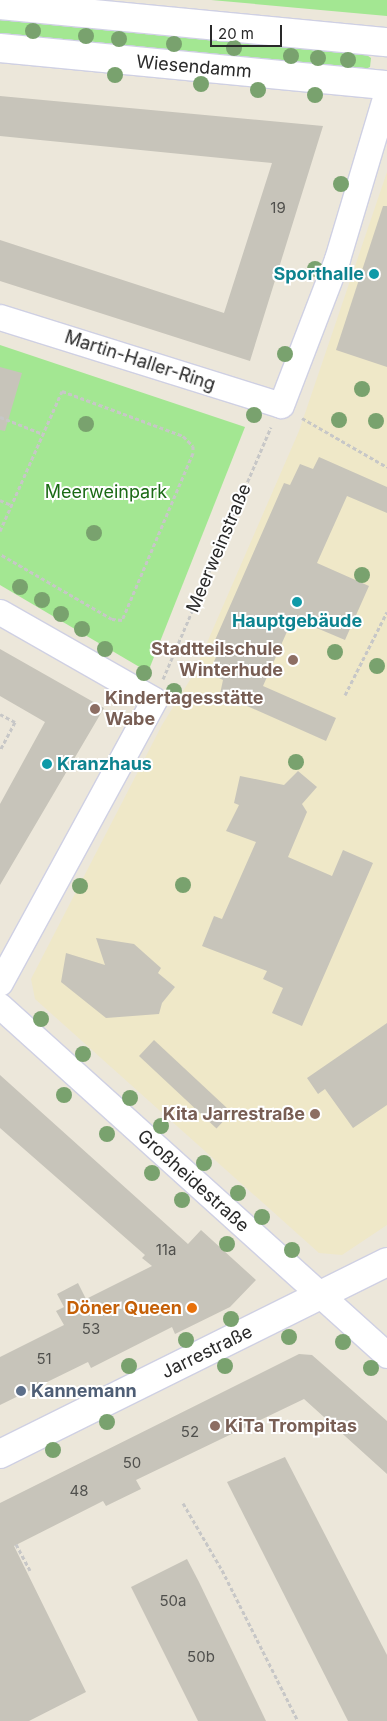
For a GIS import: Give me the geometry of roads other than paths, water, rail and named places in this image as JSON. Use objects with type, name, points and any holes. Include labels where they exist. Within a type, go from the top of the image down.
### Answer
[{"type":"street","points":[[0,5],[387,42]]},
{"type":"street","name":"Wiesendamm","points":[[0,48],[387,85]]},
{"type":"street","name":"Martin-Haller-Ring","points":[[0,317],[281,405],[337,259],[387,91]]},
{"type":"street","points":[[0,612],[154,700],[0,982]]},
{"type":"street","name":"Großheidestraße","points":[[0,1006],[320,1297],[387,1355]]},
{"type":"street","name":"Jarrestraße","points":[[0,1454],[320,1297],[387,1262]]},
{"type":"place","name":"Sporthalle","points":[[374,274]]},
{"type":"place","name":"Hauptgebäude","points":[[297,602]]},
{"type":"place","name":"Stadtteilschule Winterhude","points":[[293,660]]},
{"type":"place","name":"Kindertagesstätte Wabe","points":[[95,709]]},
{"type":"place","name":"Kranzhaus","points":[[47,764]]},
{"type":"place","name":"Kita Jarrestraße","points":[[315,1114]]},
{"type":"place","name":"Döner Queen","points":[[192,1308]]},
{"type":"place","name":"Kannemann","points":[[21,1391]]},
{"type":"place","name":"KiTa Trompitas","points":[[215,1426]]},
{"type":"park label","name":"Meerweinpark","points":[[106,492]]}]
